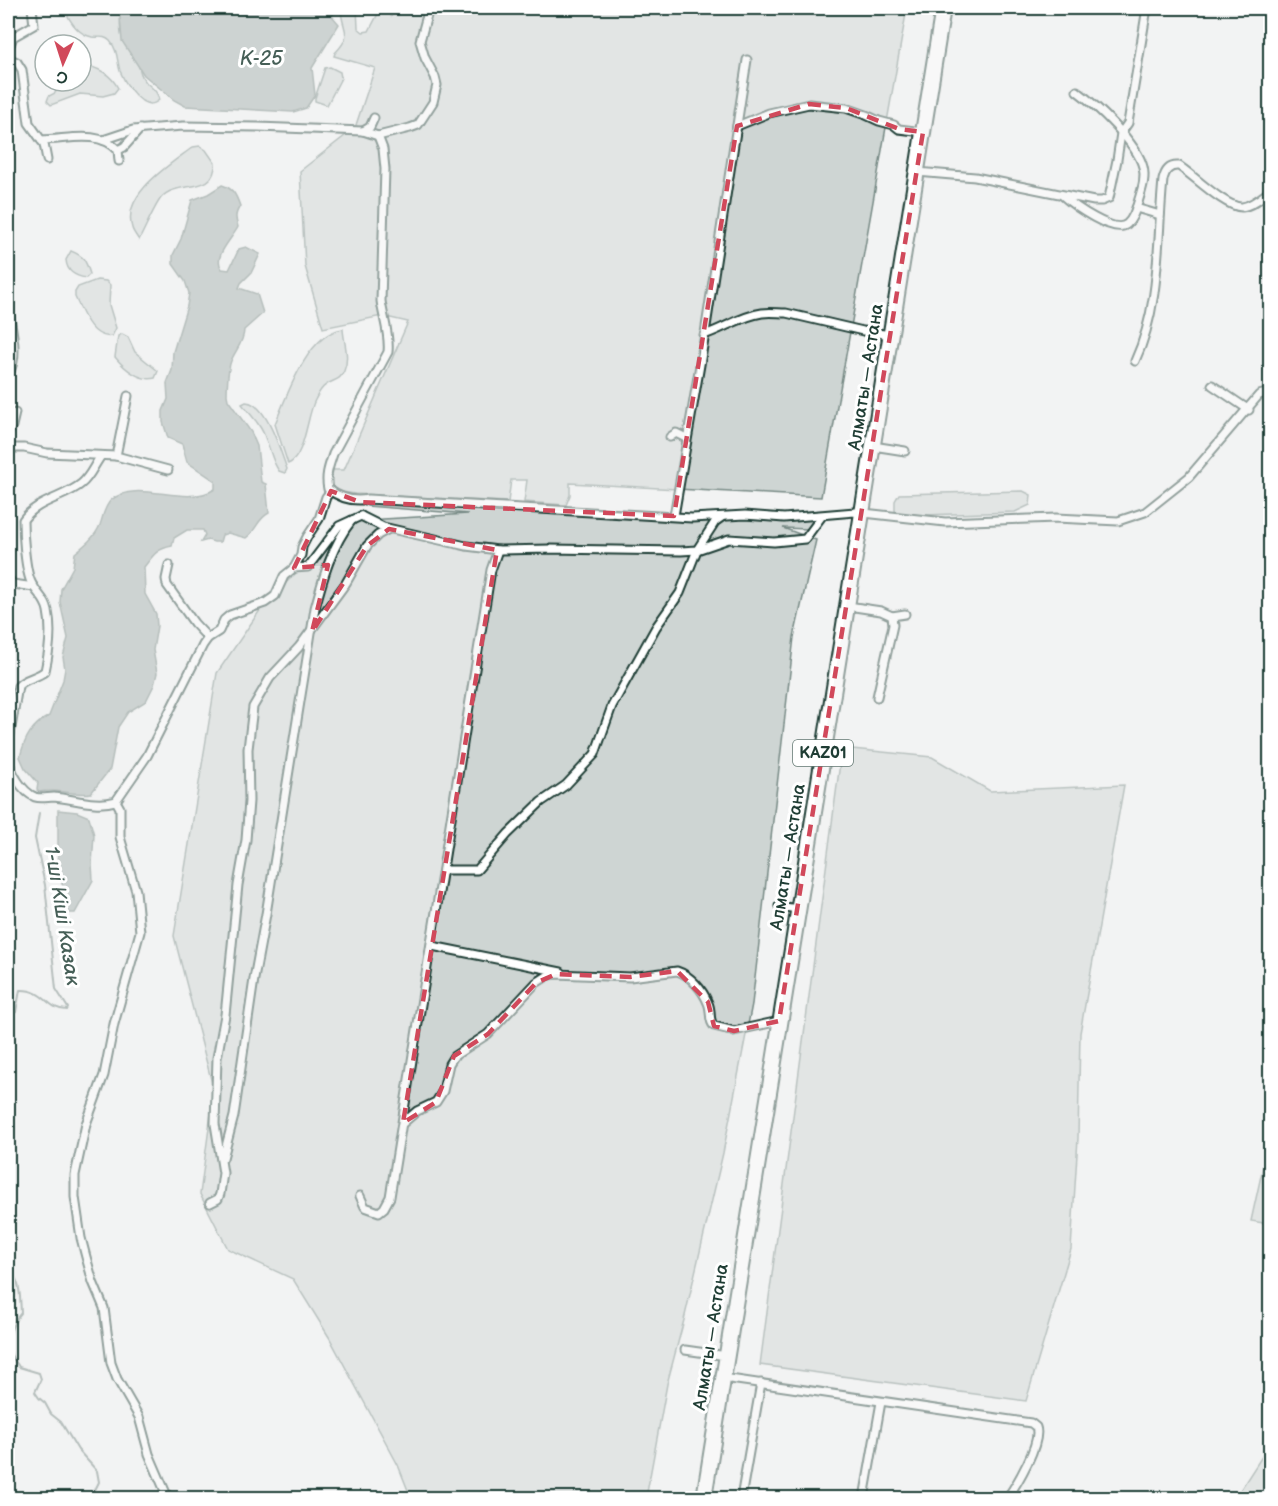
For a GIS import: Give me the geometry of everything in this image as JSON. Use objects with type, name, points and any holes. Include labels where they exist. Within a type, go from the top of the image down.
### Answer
[{"type":"highway","name":"Алматы — Астана","points":[[704,1498],[942,8]]},
{"type":"street","points":[[8,50],[9,40],[34,25],[32,8]]},
{"type":"street","points":[[41,140],[82,137],[103,140],[140,129],[156,127],[215,126],[363,131],[378,136],[418,125],[433,102],[436,85],[435,77],[424,58],[420,41],[429,8]]},
{"type":"street","points":[[916,172],[975,177],[1098,202],[1109,198],[1120,133],[1128,123],[1147,8]]},
{"type":"street","points":[[8,58],[17,62],[22,70],[29,123],[41,140],[47,153],[47,160]]},
{"type":"street","points":[[674,516],[747,60]]},
{"type":"street","points":[[1063,196],[1077,208],[1115,226],[1127,224],[1136,208],[1144,183],[1143,166],[1130,142],[1077,91]]},
{"type":"street","points":[[737,126],[769,113],[809,104],[846,108],[894,125],[899,129],[923,132]]},
{"type":"street","points":[[363,131],[370,127],[374,118]]},
{"type":"street","points":[[118,150],[124,147],[140,129]]},
{"type":"street","points":[[378,136],[383,149],[385,169],[380,282],[382,316],[389,343],[388,352],[333,454],[326,481],[331,491],[360,502],[368,499],[674,516],[745,515],[784,518],[863,513],[945,522],[1056,518],[1109,522],[1127,519],[1157,504],[1189,477],[1259,396],[1270,393]]},
{"type":"street","points":[[103,140],[118,150]]},
{"type":"street","points":[[118,150],[119,160]]},
{"type":"street","points":[[1135,361],[1141,348],[1155,289],[1165,173],[1170,166],[1179,166],[1236,206],[1246,206],[1270,191]]},
{"type":"street","points":[[1136,208],[1160,215]]},
{"type":"street","points":[[8,306],[13,363],[8,375]]},
{"type":"street","points":[[704,335],[762,313],[786,313],[851,329],[891,335]]},
{"type":"street","points":[[1212,385],[1249,410]]},
{"type":"street","points":[[116,456],[128,396]]},
{"type":"street","points":[[8,433],[15,413]]},
{"type":"street","points":[[670,437],[676,433],[686,438]]},
{"type":"street","points":[[873,446],[905,451]]},
{"type":"street","points":[[8,448],[24,448],[47,453],[116,456],[168,470]]},
{"type":"street","points":[[8,746],[18,686],[45,671],[48,654],[48,610],[44,600],[28,581],[23,520],[29,512],[83,483],[100,456]]},
{"type":"street","points":[[8,759],[24,789],[36,798],[53,797],[97,803],[116,801],[147,756],[208,638],[219,631],[224,620],[230,615],[270,601],[275,596],[284,576],[294,568],[301,555],[302,547],[319,519],[326,497],[331,491]]},
{"type":"street","points":[[360,502],[363,512],[361,516]]},
{"type":"street","points":[[294,568],[308,567],[339,526],[361,516],[389,529],[466,546],[498,550],[698,550],[729,539],[774,542],[805,539],[822,516]]},
{"type":"street","points":[[443,870],[477,870],[508,834],[541,802],[566,785],[595,754],[612,706],[656,627],[680,593],[698,550],[715,522],[723,517]]},
{"type":"street","points":[[210,1203],[218,1199],[220,1194],[222,1162],[234,1116],[254,979],[315,608],[327,569],[344,530],[352,520]]},
{"type":"street","points":[[222,1162],[214,1124],[217,1058],[225,1015],[238,885],[246,840],[249,801],[247,764],[254,707],[264,686],[312,632],[346,583],[367,546],[378,535],[389,529]]},
{"type":"street","points":[[360,1196],[365,1207],[379,1212],[390,1197],[491,570],[498,550]]},
{"type":"street","points":[[169,566],[167,585],[208,638]]},
{"type":"street","points":[[8,578],[13,584],[28,581]]},
{"type":"street","points":[[848,606],[881,611],[892,616],[905,614]]},
{"type":"street","points":[[877,697],[893,625],[892,616]]},
{"type":"street","points":[[116,801],[120,808],[120,837],[136,891],[140,932],[119,1001],[104,1075],[86,1124],[75,1175],[75,1197],[81,1238],[93,1282],[104,1308],[111,1364],[138,1417],[168,1498]]},
{"type":"street","points":[[779,906],[797,909]]},
{"type":"street","points":[[432,946],[566,973],[616,977],[677,971],[694,982],[708,1002],[710,1020],[714,1026],[734,1030],[779,1021]]},
{"type":"street","points":[[403,1123],[417,1111],[436,1102],[443,1090],[449,1064],[454,1056],[488,1034],[536,983],[547,976],[566,973]]},
{"type":"street","points":[[685,1350],[727,1356]]},
{"type":"street","points":[[723,1378],[1034,1424],[1038,1430],[1036,1441],[1020,1478],[1007,1498]]},
{"type":"street","points":[[741,1498],[761,1383]]},
{"type":"street","points":[[864,1498],[881,1402]]},
{"type":"highlighted area","points":[[809,104],[846,108],[899,129],[923,132],[779,1021],[734,1031],[714,1026],[708,1002],[677,971],[630,977],[556,974],[536,983],[488,1034],[454,1056],[436,1102],[403,1123],[497,550],[389,529],[367,546],[312,632],[328,565],[294,568],[331,491],[360,502],[674,516],[737,126]]},
{"type":"shaded area","points":[[64,8],[78,9],[83,15],[83,8],[122,8],[120,26],[122,39],[138,64],[145,81],[159,100],[149,104],[135,95],[120,71],[113,44],[104,37],[93,37],[93,33],[82,33],[71,22]]},
{"type":"shaded area","points":[[341,8],[357,8],[358,28],[363,32],[369,31],[381,8],[391,8],[391,17],[395,8],[907,8],[821,497],[570,483],[570,495],[566,505],[524,502],[527,480],[511,480],[508,502],[355,494],[337,491],[329,486],[330,470],[344,470],[408,322],[382,316],[323,328],[305,266],[300,171],[355,128],[375,68],[334,56],[346,36]]},
{"type":"shaded area","points":[[93,67],[111,78],[118,88],[114,93],[103,96],[80,94],[51,105],[47,101],[49,96],[55,93],[93,93]]},
{"type":"shaded area","points":[[330,67],[340,72],[341,78],[327,105],[315,101],[315,98],[325,68]]},
{"type":"shaded area","points":[[200,146],[206,150],[215,163],[214,173],[203,184],[176,189],[161,198],[139,240],[133,230],[131,215],[134,203],[141,192],[161,171],[193,147]]},
{"type":"shaded area","points":[[71,251],[86,262],[90,274],[86,278],[75,275],[68,268],[66,260]]},
{"type":"shaded area","points":[[97,280],[106,281],[110,285],[109,305],[116,328],[112,336],[99,334],[93,329],[75,297],[78,287]]},
{"type":"shaded area","points":[[343,329],[347,356],[344,371],[341,377],[324,386],[318,394],[312,407],[302,445],[294,460],[288,464],[275,424],[300,367],[309,353],[319,341]]},
{"type":"shaded area","points":[[122,334],[128,337],[135,352],[158,371],[155,378],[138,376],[115,357],[118,336]]},
{"type":"shaded area","points":[[246,402],[254,405],[267,419],[287,469],[285,473],[279,471],[262,430],[242,404]]},
{"type":"shaded area","points":[[1023,491],[1031,495],[1030,505],[1015,512],[923,515],[903,514],[895,511],[895,501],[899,494]]},
{"type":"shaded area","points":[[364,501],[507,509],[509,512],[674,516],[745,515],[759,520],[760,516],[818,515],[808,529],[783,528],[816,540],[794,637],[752,1004],[723,1153],[667,1384],[646,1498],[411,1498],[398,1465],[329,1337],[293,1279],[228,1249],[200,1194],[214,1091],[174,936],[217,673],[265,603],[350,521],[468,514],[367,506]]},
{"type":"shaded area","points":[[842,748],[932,757],[990,791],[1124,785],[1080,1033],[1078,1138],[1071,1249],[1026,1401],[760,1365]]},
{"type":"shaded area","points":[[1270,1135],[1270,1224],[1251,1221]]},
{"type":"shaded area","points":[[1270,1444],[1270,1498],[1235,1498]]},
{"type":"water","name":"К-25","points":[[122,8],[337,8],[332,16],[339,24],[312,68],[315,95],[306,108],[293,112],[185,106],[174,100],[144,75],[122,41],[120,17]]},
{"type":"water","points":[[222,185],[234,193],[240,206],[236,216],[238,227],[219,259],[222,269],[229,270],[239,249],[246,247],[260,254],[251,273],[239,288],[257,294],[263,313],[244,330],[230,364],[227,395],[228,400],[251,432],[257,446],[261,482],[266,484],[269,513],[246,538],[228,533],[222,535],[220,542],[208,540],[201,542],[205,535],[203,530],[187,530],[174,538],[172,546],[159,551],[150,559],[144,567],[145,594],[156,614],[157,626],[153,650],[157,673],[154,685],[146,701],[128,712],[118,727],[110,769],[91,793],[39,792],[38,783],[25,768],[20,757],[30,732],[49,716],[63,680],[65,669],[63,657],[68,638],[60,602],[61,589],[73,567],[75,553],[95,533],[111,500],[122,494],[148,492],[190,496],[215,489],[215,481],[187,462],[182,444],[168,438],[163,422],[163,411],[168,399],[167,383],[172,370],[173,352],[189,293],[185,281],[173,264],[173,255],[181,239],[192,200]]},
{"type":"water","points":[[58,810],[77,812],[89,817],[94,835],[93,880],[75,913],[70,913],[63,905],[64,891],[58,868]]},
{"type":"waterway","name":"1-ші Кіші Казак","points":[[8,1014],[16,1012],[20,990],[35,993],[60,1009],[67,1010],[68,1008],[56,989],[45,885],[35,838],[39,813]]},
{"type":"waterway","name":"1-ші Кіші Казак","points":[[8,1269],[18,1283],[21,1313],[10,1332],[11,1355],[19,1367],[39,1373],[41,1379],[35,1392],[51,1414],[61,1422],[78,1450],[97,1471],[99,1482],[93,1494],[94,1498]]}]
